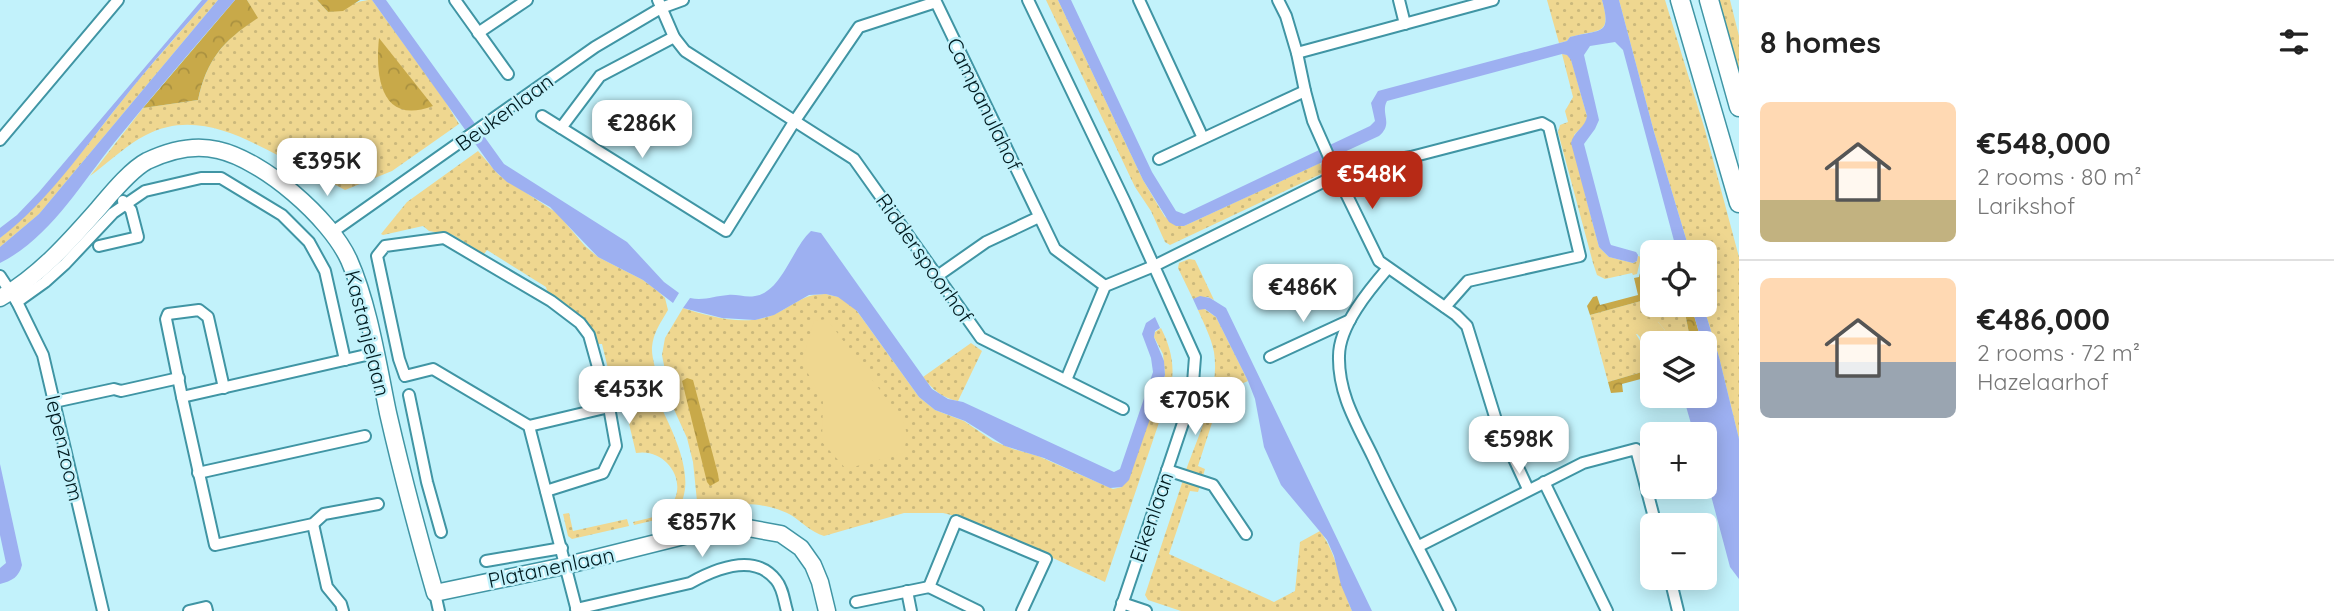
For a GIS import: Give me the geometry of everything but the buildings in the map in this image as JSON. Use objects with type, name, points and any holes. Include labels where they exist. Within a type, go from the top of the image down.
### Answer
[{"type":"main road","points":[[1681,0],[1739,204]]},
{"type":"main road","points":[[1710,0],[1739,107]]},
{"type":"street","points":[[0,140],[118,0]]},
{"type":"street","points":[[455,0],[508,74]]},
{"type":"street","points":[[478,33],[527,0]]},
{"type":"street","name":"Beukenlaan","points":[[331,233],[595,47],[660,4],[683,0]]},
{"type":"street","points":[[1028,0],[1154,266]]},
{"type":"street","points":[[1139,0],[1203,138]]},
{"type":"street","points":[[1278,0],[1297,53],[1313,121],[1379,261],[1445,307],[1467,326],[1496,420],[1528,489]]},
{"type":"street","points":[[1399,0],[1405,24]]},
{"type":"street","points":[[1297,53],[1493,0]]},
{"type":"street","name":"Campanulahof","points":[[794,122],[859,27],[936,2],[1055,249],[1105,286]]},
{"type":"street","points":[[660,4],[674,37]]},
{"type":"street","name":"Beukenlaan","points":[[561,128],[600,76],[674,37]]},
{"type":"street","name":"Ridderspoorhof","points":[[674,37],[685,51],[854,159],[981,338],[1123,409]]},
{"type":"street","points":[[1160,159],[1305,91]]},
{"type":"street","points":[[542,116],[726,231],[794,122]]},
{"type":"street","points":[[1066,380],[1105,286],[1154,266],[1353,167],[1411,157],[1542,123],[1549,127],[1580,256],[1468,281],[1445,307]]},
{"type":"street","name":"Kastanjelaan","points":[[9,297],[70,240],[143,163],[164,154],[184,149],[219,150],[241,158],[279,182],[309,206],[344,248],[350,262],[376,353],[389,418],[439,611]]},
{"type":"street","name":"Kastanjelaan","points":[[9,297],[45,282],[113,212],[145,191],[201,178],[221,178],[282,215],[309,242],[325,271],[345,360]]},
{"type":"street","points":[[99,246],[138,237],[131,210],[113,192]]},
{"type":"street","points":[[936,277],[986,242],[1039,217]]},
{"type":"street","name":"Kastanjelaan","points":[[529,426],[433,369],[405,376],[377,256],[385,246],[444,238],[551,301],[580,323],[589,335],[609,407]]},
{"type":"street","name":"Eikenlaan","points":[[1121,607],[1192,396],[1195,357],[1154,266]]},
{"type":"street","points":[[1388,268],[1350,320],[1338,354],[1342,393],[1450,611]]},
{"type":"street","name":"Iepenzoom","points":[[0,276],[9,297],[43,355],[103,611]]},
{"type":"street","points":[[224,388],[208,317],[199,310],[168,314],[166,319],[215,545],[313,524],[324,514],[378,503]]},
{"type":"street","points":[[1270,356],[1350,320]]},
{"type":"street","points":[[182,397],[376,353]]},
{"type":"street","points":[[54,402],[180,378]]},
{"type":"street","name":"Kastanjelaan","points":[[409,395],[441,532]]},
{"type":"street","points":[[546,491],[603,473],[617,446],[609,407],[529,426],[577,610],[690,583],[704,575],[741,564],[760,568],[776,580],[782,590],[787,611]]},
{"type":"street","points":[[389,418],[412,412]]},
{"type":"street","points":[[198,472],[365,436]]},
{"type":"street","points":[[1419,547],[1583,463],[1636,449],[1653,513]]},
{"type":"street","points":[[1167,470],[1213,485],[1246,534]]},
{"type":"street","points":[[1544,482],[1607,611]]},
{"type":"street","points":[[413,513],[434,508]]},
{"type":"street","points":[[929,586],[956,521],[1046,559],[1022,611]]},
{"type":"street","points":[[313,524],[327,587],[341,604],[343,611]]},
{"type":"street","name":"Platanenlaan","points":[[435,593],[737,526],[782,534],[801,548],[813,565],[827,611]]},
{"type":"street","points":[[486,561],[562,548]]},
{"type":"street","points":[[856,602],[929,586],[978,611]]},
{"type":"street","points":[[1673,590],[1678,611]]},
{"type":"street","points":[[907,591],[911,611]]},
{"type":"street","points":[[189,611],[206,607],[208,611]]},
{"type":"street","points":[[1121,607],[1146,611]]},
{"type":"shaded area","points":[[208,0],[218,0],[39,214],[0,247],[0,238],[34,207],[79,156],[142,76]]},
{"type":"shaded area","points":[[247,0],[317,0],[328,12],[372,0],[459,124],[392,171],[345,190],[234,134],[199,125],[164,128],[146,135],[90,176],[143,108],[198,100],[206,73],[218,52],[257,18]]},
{"type":"shaded area","points":[[1046,0],[1058,0],[1143,180],[1165,217],[1184,226],[1320,163],[1323,173],[1170,245],[1165,242],[1151,211],[1135,187]]},
{"type":"shaded area","points":[[1547,0],[1602,0],[1606,19],[1604,25],[1596,31],[1570,37],[1559,43]]},
{"type":"shaded area","points":[[1619,0],[1665,0],[1705,130],[1739,257],[1739,439],[1717,350],[1717,331],[1711,331],[1707,317],[1717,317],[1717,240],[1686,240]]},
{"type":"shaded area","points":[[1716,0],[1730,0],[1739,36],[1739,79]]},
{"type":"shaded area","points":[[1562,54],[1571,59],[1587,116],[1586,123],[1574,135],[1585,194],[1599,247],[1609,257],[1633,263],[1640,257],[1637,274],[1605,279],[1597,275],[1558,132],[1560,125],[1568,122],[1565,111],[1573,97]]},
{"type":"shaded area","points":[[478,151],[499,175],[557,213],[598,257],[643,280],[665,298],[668,310],[656,332],[652,347],[657,383],[655,393],[611,400],[607,386],[611,381],[602,344],[597,344],[582,320],[548,294],[546,287],[487,250],[484,254],[453,235],[429,231],[423,226],[381,234],[407,202]]},
{"type":"shaded area","points":[[1195,260],[1214,300],[1208,297],[1193,299],[1178,268],[1179,263]]},
{"type":"shaded area","points":[[826,294],[842,298],[854,307],[919,397],[935,410],[964,421],[993,441],[1038,456],[1113,489],[1122,487],[1165,375],[1163,354],[1154,337],[1155,332],[1161,328],[1171,357],[1171,387],[1105,582],[968,519],[943,513],[904,513],[824,536],[791,515],[768,507],[745,504],[698,511],[693,462],[687,438],[672,405],[662,355],[665,338],[683,308],[717,317],[753,320],[775,314],[805,298]]},
{"type":"shaded area","points":[[1640,301],[1640,317],[1686,317],[1689,331],[1665,331],[1658,322],[1640,331],[1636,334],[1640,341],[1640,373],[1608,382],[1590,315]]},
{"type":"shaded area","points":[[1203,308],[1216,317],[1248,381],[1222,392],[1198,466],[1205,469],[1203,476],[1186,470],[1207,412],[1214,382],[1214,352],[1198,310]]},
{"type":"shaded area","points":[[1646,318],[1658,322],[1665,331],[1640,331],[1640,337],[1637,334],[1632,335],[1632,322]]},
{"type":"shaded area","points":[[827,319],[903,421],[907,434],[904,453],[846,469],[822,442],[823,402],[802,362],[814,321]]},
{"type":"shaded area","points":[[971,343],[982,351],[958,401],[947,398],[934,390],[923,377]]},
{"type":"shaded area","points":[[660,405],[678,445],[684,467],[684,492],[677,515],[634,525],[633,522],[665,511],[677,492],[677,481],[667,463],[658,456],[636,453],[626,411]]},
{"type":"shaded area","points":[[1183,480],[1200,486],[1198,492],[1190,491],[1169,554],[1274,602],[1295,591],[1300,542],[1320,531],[1335,560],[1352,611],[1181,611],[1148,600],[1145,595]]},
{"type":"shaded area","points":[[569,513],[573,531],[627,519],[629,526],[572,539],[568,536],[563,514]]},
{"type":"green space","points":[[235,0],[247,0],[258,18],[218,52],[206,73],[198,100],[143,108]]},
{"type":"green space","points":[[317,0],[360,0],[343,11],[328,12]]},
{"type":"green space","points":[[379,38],[433,106],[416,110],[402,109],[392,104],[385,94],[378,68]]},
{"type":"green space","points":[[1640,273],[1640,301],[1590,315],[1587,306],[1593,297],[1597,296],[1600,305],[1638,295],[1634,278],[1639,277]]},
{"type":"green space","points":[[1686,317],[1694,317],[1699,331],[1689,331]]},
{"type":"green space","points":[[1640,373],[1640,379],[1622,384],[1623,392],[1611,393],[1608,382]]},
{"type":"green space","points":[[687,378],[693,380],[718,474],[719,481],[710,486],[682,381]]},
{"type":"water","points":[[202,0],[208,0],[142,76],[65,174],[34,208],[0,238],[0,228],[39,192]]},
{"type":"water","points":[[218,0],[235,0],[49,225],[34,240],[0,263],[0,247],[39,214]]},
{"type":"water","points":[[372,0],[386,0],[504,164],[627,242],[664,282],[679,293],[673,303],[643,280],[598,257],[550,207],[507,182],[494,170]]},
{"type":"water","points":[[1058,0],[1071,0],[1152,172],[1176,211],[1184,214],[1370,126],[1375,121],[1371,103],[1378,91],[1596,31],[1601,29],[1606,20],[1602,0],[1619,0],[1686,240],[1674,240],[1623,50],[1615,42],[1590,46],[1584,55],[1599,120],[1584,144],[1610,243],[1636,252],[1637,261],[1633,263],[1609,257],[1599,247],[1571,143],[1587,116],[1571,60],[1562,54],[1387,101],[1386,127],[1379,136],[1184,226],[1169,222],[1143,180]]},
{"type":"water","points":[[811,231],[821,233],[932,389],[948,399],[963,402],[1114,472],[1120,469],[1153,372],[1142,334],[1146,323],[1155,317],[1160,328],[1155,331],[1154,337],[1164,361],[1165,375],[1129,480],[1122,487],[1110,488],[1044,458],[1005,446],[965,421],[935,410],[919,397],[857,311],[838,297],[826,294],[809,295],[774,315],[755,320],[722,318],[683,308],[690,298],[752,296],[764,293],[780,278]]},
{"type":"water","points":[[1200,296],[1210,298],[1226,308],[1372,611],[1352,611],[1327,540],[1281,485],[1264,447],[1255,399],[1248,381],[1216,317],[1205,309],[1198,310],[1193,299]]},
{"type":"water","points":[[1694,317],[1707,317],[1711,331],[1699,331]]},
{"type":"water","points":[[1717,350],[1739,439],[1739,579],[1730,567],[1712,499],[1717,499],[1717,422],[1691,422],[1686,408],[1717,408]]},
{"type":"water","points":[[0,464],[22,565],[14,578],[0,584],[0,568],[6,563],[0,535]]}]
